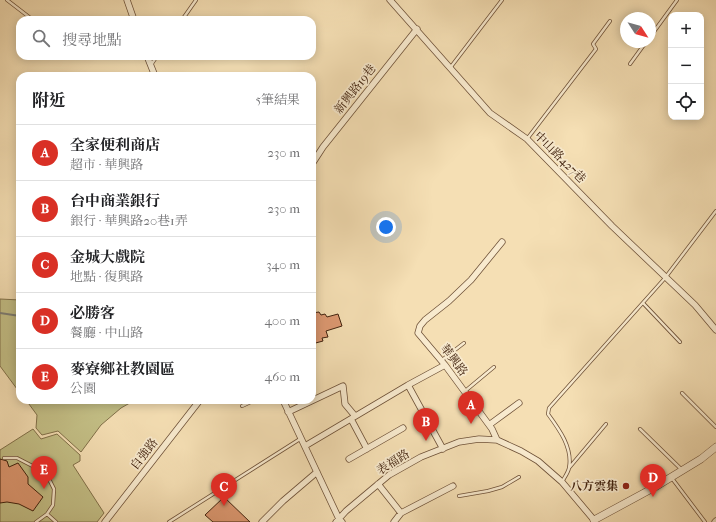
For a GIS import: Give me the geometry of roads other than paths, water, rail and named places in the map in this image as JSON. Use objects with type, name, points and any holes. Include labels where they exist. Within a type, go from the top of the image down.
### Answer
[{"type":"street","points":[[127,0],[133,16]]},
{"type":"street","name":"中山路427巷","points":[[391,0],[490,113],[527,139],[607,221],[695,305],[716,330]]},
{"type":"street","name":"新興路19巷","points":[[316,158],[417,29]]},
{"type":"street","points":[[149,60],[154,72]]},
{"type":"street","name":"華興路","points":[[497,440],[489,425],[444,363],[418,333],[424,320],[449,302],[471,280],[502,242]]},
{"type":"street","points":[[305,446],[444,363]]},
{"type":"street","points":[[408,385],[443,449]]},
{"type":"street","points":[[316,399],[344,386],[345,404],[368,449]]},
{"type":"street","points":[[489,425],[519,403]]},
{"type":"street","name":"自強路","points":[[105,522],[197,404]]},
{"type":"street","points":[[285,404],[339,521]]},
{"type":"street","points":[[288,412],[305,404]]},
{"type":"street","points":[[349,459],[403,428]]},
{"type":"street","name":"表福路","points":[[339,521],[346,511],[395,471],[459,442],[479,439],[497,440]]},
{"type":"street","points":[[497,440],[538,461],[562,482],[592,522],[655,487],[700,459],[716,447]]},
{"type":"street","points":[[262,522],[283,501],[317,472]]},
{"type":"street","points":[[378,484],[401,513]]},
{"type":"street","points":[[394,522],[401,513],[452,486]]},
{"type":"lane","points":[[7,0],[28,16]]},
{"type":"lane","points":[[185,16],[196,0]]},
{"type":"lane","points":[[449,68],[502,0]]},
{"type":"lane","points":[[656,29],[677,0]]},
{"type":"lane","points":[[527,139],[596,49],[594,44],[610,21]]},
{"type":"lane","points":[[630,64],[642,48]]},
{"type":"lane","points":[[151,65],[154,60]]},
{"type":"lane","points":[[569,469],[570,458],[568,448],[564,437],[548,414],[549,408],[666,278],[716,211]]},
{"type":"lane","points":[[643,303],[680,342]]},
{"type":"lane","points":[[444,363],[464,343]]},
{"type":"lane","points":[[464,392],[494,367]]},
{"type":"lane","points":[[682,393],[716,427]]},
{"type":"lane","points":[[242,406],[247,404]]},
{"type":"lane","points":[[562,482],[569,469],[606,424]]},
{"type":"lane","points":[[640,429],[682,470]]},
{"type":"lane","points":[[169,522],[301,439]]},
{"type":"lane","points":[[4,458],[17,458],[46,473],[54,489],[53,505],[48,514],[36,522]]},
{"type":"lane","points":[[459,496],[502,487],[519,477]]},
{"type":"lane","points":[[671,477],[705,522]]},
{"type":"lane","points":[[48,514],[56,522]]},
{"type":"waterway","points":[[0,313],[16,315]]},
{"type":"place","name":"全家便利商店","points":[[471,424]]},
{"type":"place","name":"台中商業銀行","points":[[426,441]]},
{"type":"place","name":"八方雲集","points":[[626,486]]},
{"type":"place","name":"麥寮鄉社教園區","points":[[44,489]]},
{"type":"place","name":"必勝客","points":[[653,497]]},
{"type":"place","name":"金城大戲院","points":[[224,506]]}]
